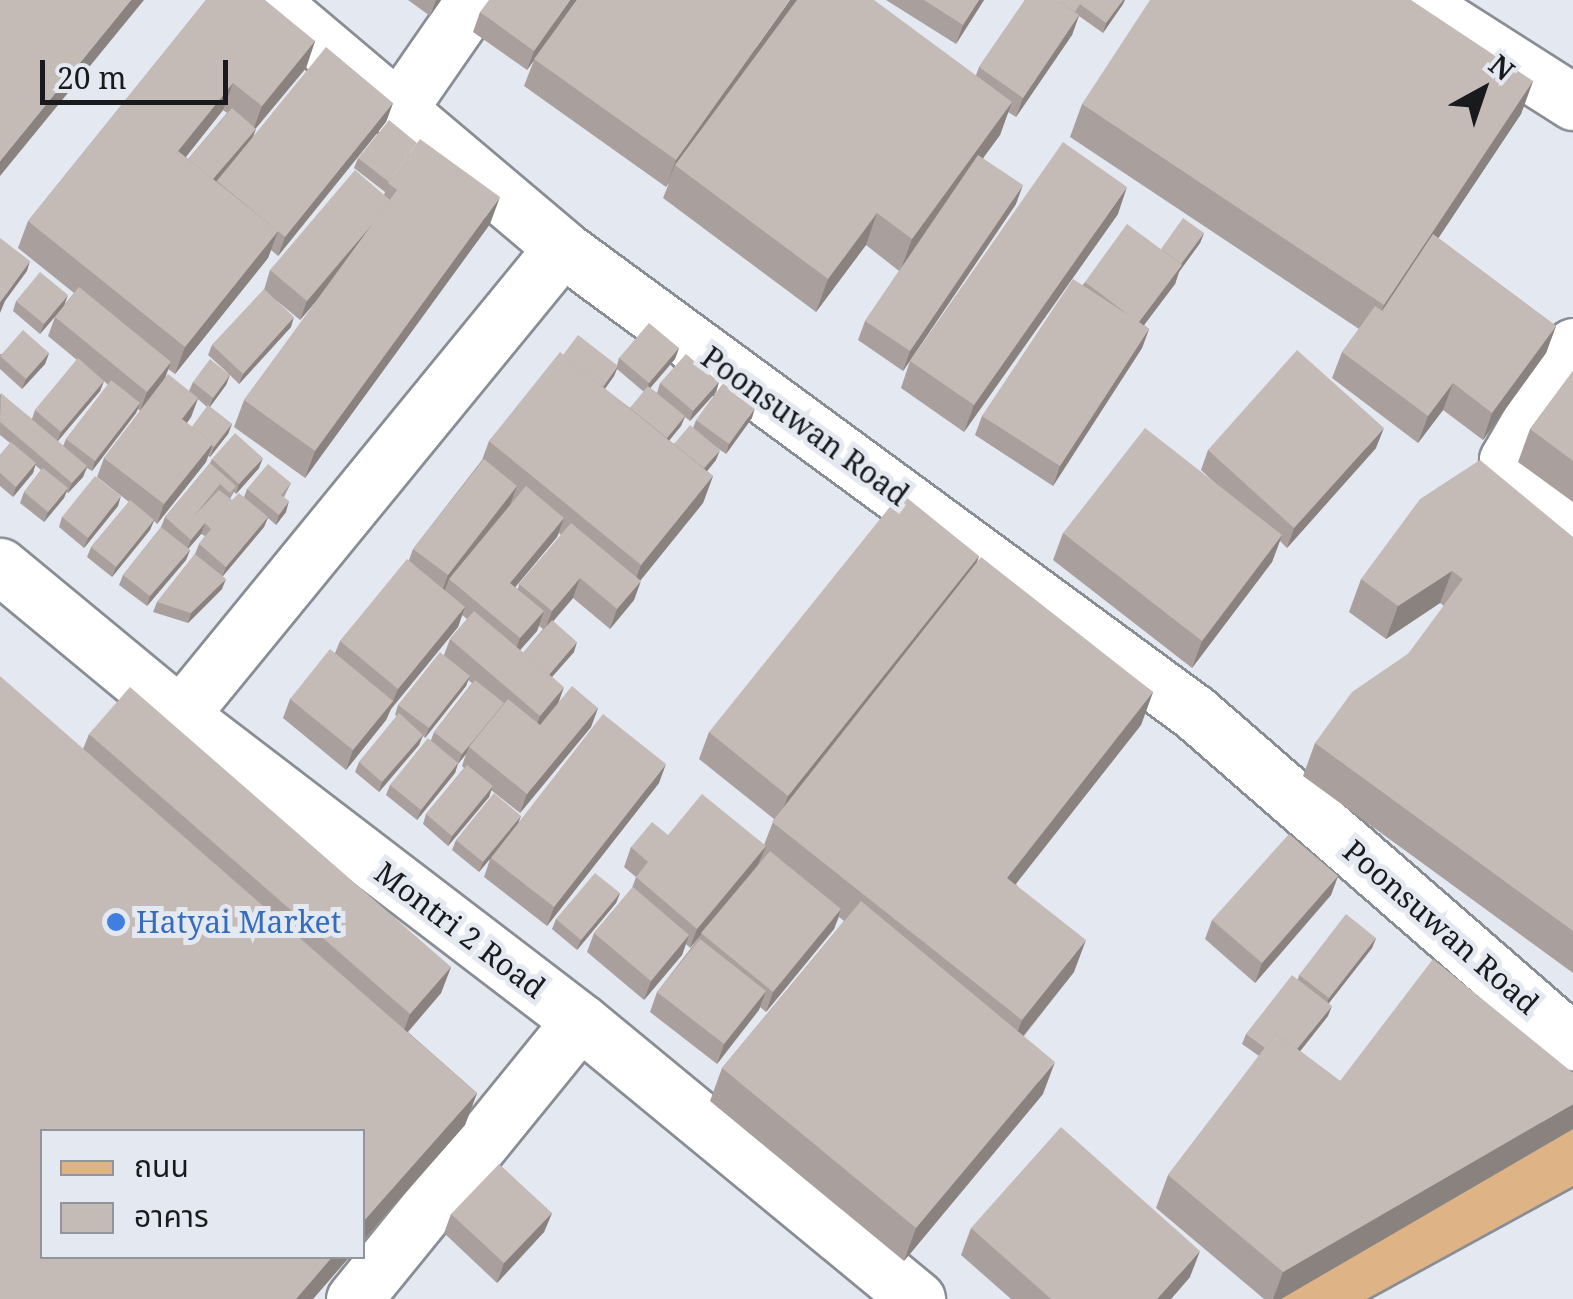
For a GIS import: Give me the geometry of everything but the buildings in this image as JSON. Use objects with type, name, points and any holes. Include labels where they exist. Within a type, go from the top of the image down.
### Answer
[{"type":"main road","points":[[1308,1299],[1573,1154]]},
{"type":"street","name":"Poonsuwan Road","points":[[268,0],[562,248],[1194,712],[1573,1042]]},
{"type":"street","points":[[397,111],[474,0]]},
{"type":"street","points":[[1413,0],[1573,102]]},
{"type":"street","points":[[180,716],[562,248]]},
{"type":"street","points":[[1573,346],[1507,460],[1573,522]]},
{"type":"street","name":"Montri 2 Road","points":[[0,566],[180,716],[580,1022],[916,1299]]},
{"type":"street","points":[[354,1299],[580,1022]]},
{"type":"place","name":"Hatyai Market","points":[[116,922]]}]
